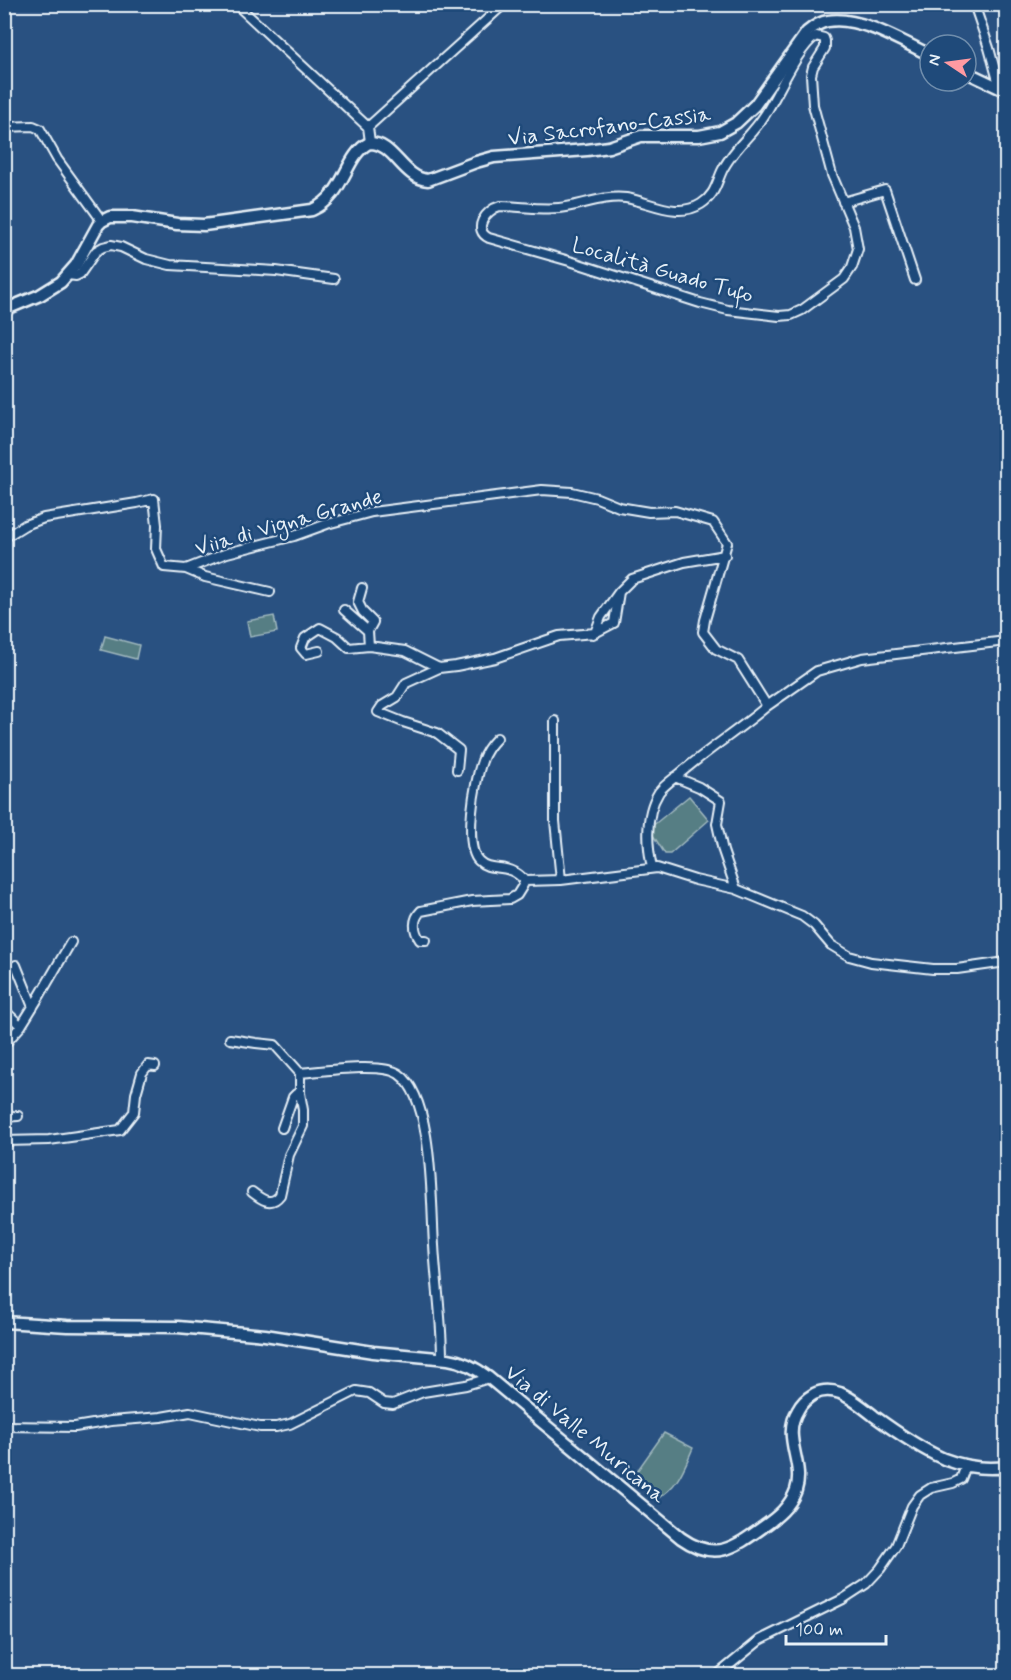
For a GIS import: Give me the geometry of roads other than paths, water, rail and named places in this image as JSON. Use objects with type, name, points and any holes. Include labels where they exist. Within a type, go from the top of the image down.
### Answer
[{"type":"street","points":[[4,310],[40,296],[57,285],[79,261],[102,221],[110,218],[124,216],[182,225],[210,225],[309,210],[320,206],[331,197],[360,149],[370,142],[368,127],[236,4]]},
{"type":"street","points":[[368,127],[504,4]]},
{"type":"street","points":[[974,4],[1003,90]]},
{"type":"street","name":"Via Sacrofano-Cassia","points":[[370,142],[385,148],[412,174],[428,180],[494,157],[609,147],[641,136],[709,135],[731,127],[747,114],[786,68],[807,32],[817,25],[830,20],[863,25],[918,50]]},
{"type":"street","name":"Località Guado Tufo","points":[[818,36],[825,39],[823,51],[812,72],[816,118],[834,182],[858,241],[857,255],[852,267],[840,283],[794,314],[782,316],[749,314],[716,307],[489,238],[481,232],[484,217],[493,208],[500,206],[548,209],[620,198],[668,209],[697,207],[713,194],[726,165],[763,118],[786,68],[812,39],[818,36]]},
{"type":"street","points":[[978,78],[1003,90]]},
{"type":"street","points":[[4,127],[33,126],[40,129],[57,159],[102,221]]},
{"type":"street","points":[[843,202],[885,190],[915,280]]},
{"type":"street","points":[[68,275],[80,274],[96,251],[111,245],[121,247],[146,260],[170,265],[269,270],[334,279]]},
{"type":"street","name":"Viia di Vigna Grande","points":[[4,538],[25,525],[44,518],[154,499],[157,525],[156,549],[164,567],[186,569],[227,553],[294,536],[372,512],[542,490],[572,492],[619,507],[649,512],[675,511],[712,522],[727,543],[725,555]]},
{"type":"street","points":[[595,633],[601,617],[619,592],[632,579],[684,562],[725,555],[705,620],[704,632],[716,649],[738,660],[767,706]]},
{"type":"street","points":[[186,569],[205,577],[270,592]]},
{"type":"street","points":[[362,588],[358,602],[363,612],[373,622],[368,631],[369,646]]},
{"type":"street","points":[[585,639],[614,623],[619,592]]},
{"type":"street","points":[[344,610],[368,631]]},
{"type":"street","points":[[319,651],[306,654],[301,648],[305,638],[320,628],[349,648],[369,646],[405,651],[440,668]]},
{"type":"street","points":[[457,770],[459,750],[437,733],[378,712],[382,706],[397,697],[406,683],[440,668],[495,658],[559,636],[595,633]]},
{"type":"street","points":[[652,868],[647,834],[653,806],[660,791],[703,754],[817,671],[861,658],[1006,641]]},
{"type":"street","points":[[555,721],[555,821],[561,880]]},
{"type":"street","points":[[497,738],[485,754],[476,782],[472,814],[472,851],[484,866],[512,870],[525,881],[561,880],[657,868],[736,890],[802,916],[814,925],[831,945],[849,956],[871,962],[933,969],[957,969],[1006,962]]},
{"type":"street","points":[[675,777],[721,801],[717,824],[736,890]]},
{"type":"street","points":[[426,940],[420,940],[415,930],[415,921],[421,911],[472,901],[510,899],[517,895],[525,881]]},
{"type":"street","points":[[4,1045],[21,1026],[71,942]]},
{"type":"street","points":[[16,964],[33,1007]]},
{"type":"street","points":[[4,1010],[21,1026]]},
{"type":"street","points":[[230,1039],[275,1045],[300,1074],[303,1126],[289,1155],[280,1195],[276,1200],[270,1202],[252,1192]]},
{"type":"street","points":[[4,1141],[55,1139],[120,1130],[134,1110],[136,1092],[143,1071],[148,1065],[154,1066]]},
{"type":"street","points":[[300,1074],[338,1070],[387,1069],[400,1075],[414,1091],[421,1112],[429,1160],[442,1358]]},
{"type":"street","points":[[282,1128],[293,1097],[300,1093]]},
{"type":"street","points":[[4,1117],[18,1116]]},
{"type":"street","name":"Via di Valle Muricana","points":[[4,1322],[55,1326],[178,1327],[265,1335],[373,1352],[442,1358],[466,1363],[489,1378],[681,1538],[706,1550],[725,1550],[736,1546],[787,1507],[795,1492],[798,1479],[791,1425],[801,1405],[810,1396],[819,1392],[832,1391],[842,1394],[915,1444],[940,1457],[966,1466],[987,1469],[1006,1467]]},
{"type":"street","points":[[4,1426],[67,1428],[111,1420],[162,1417],[190,1412],[260,1427],[276,1427],[297,1420],[356,1391],[366,1391],[384,1403],[393,1404],[423,1392],[466,1385],[489,1378]]},
{"type":"street","points":[[716,1676],[764,1637],[839,1601],[866,1584],[896,1546],[917,1498],[931,1488],[958,1481],[963,1476],[966,1466]]}]
